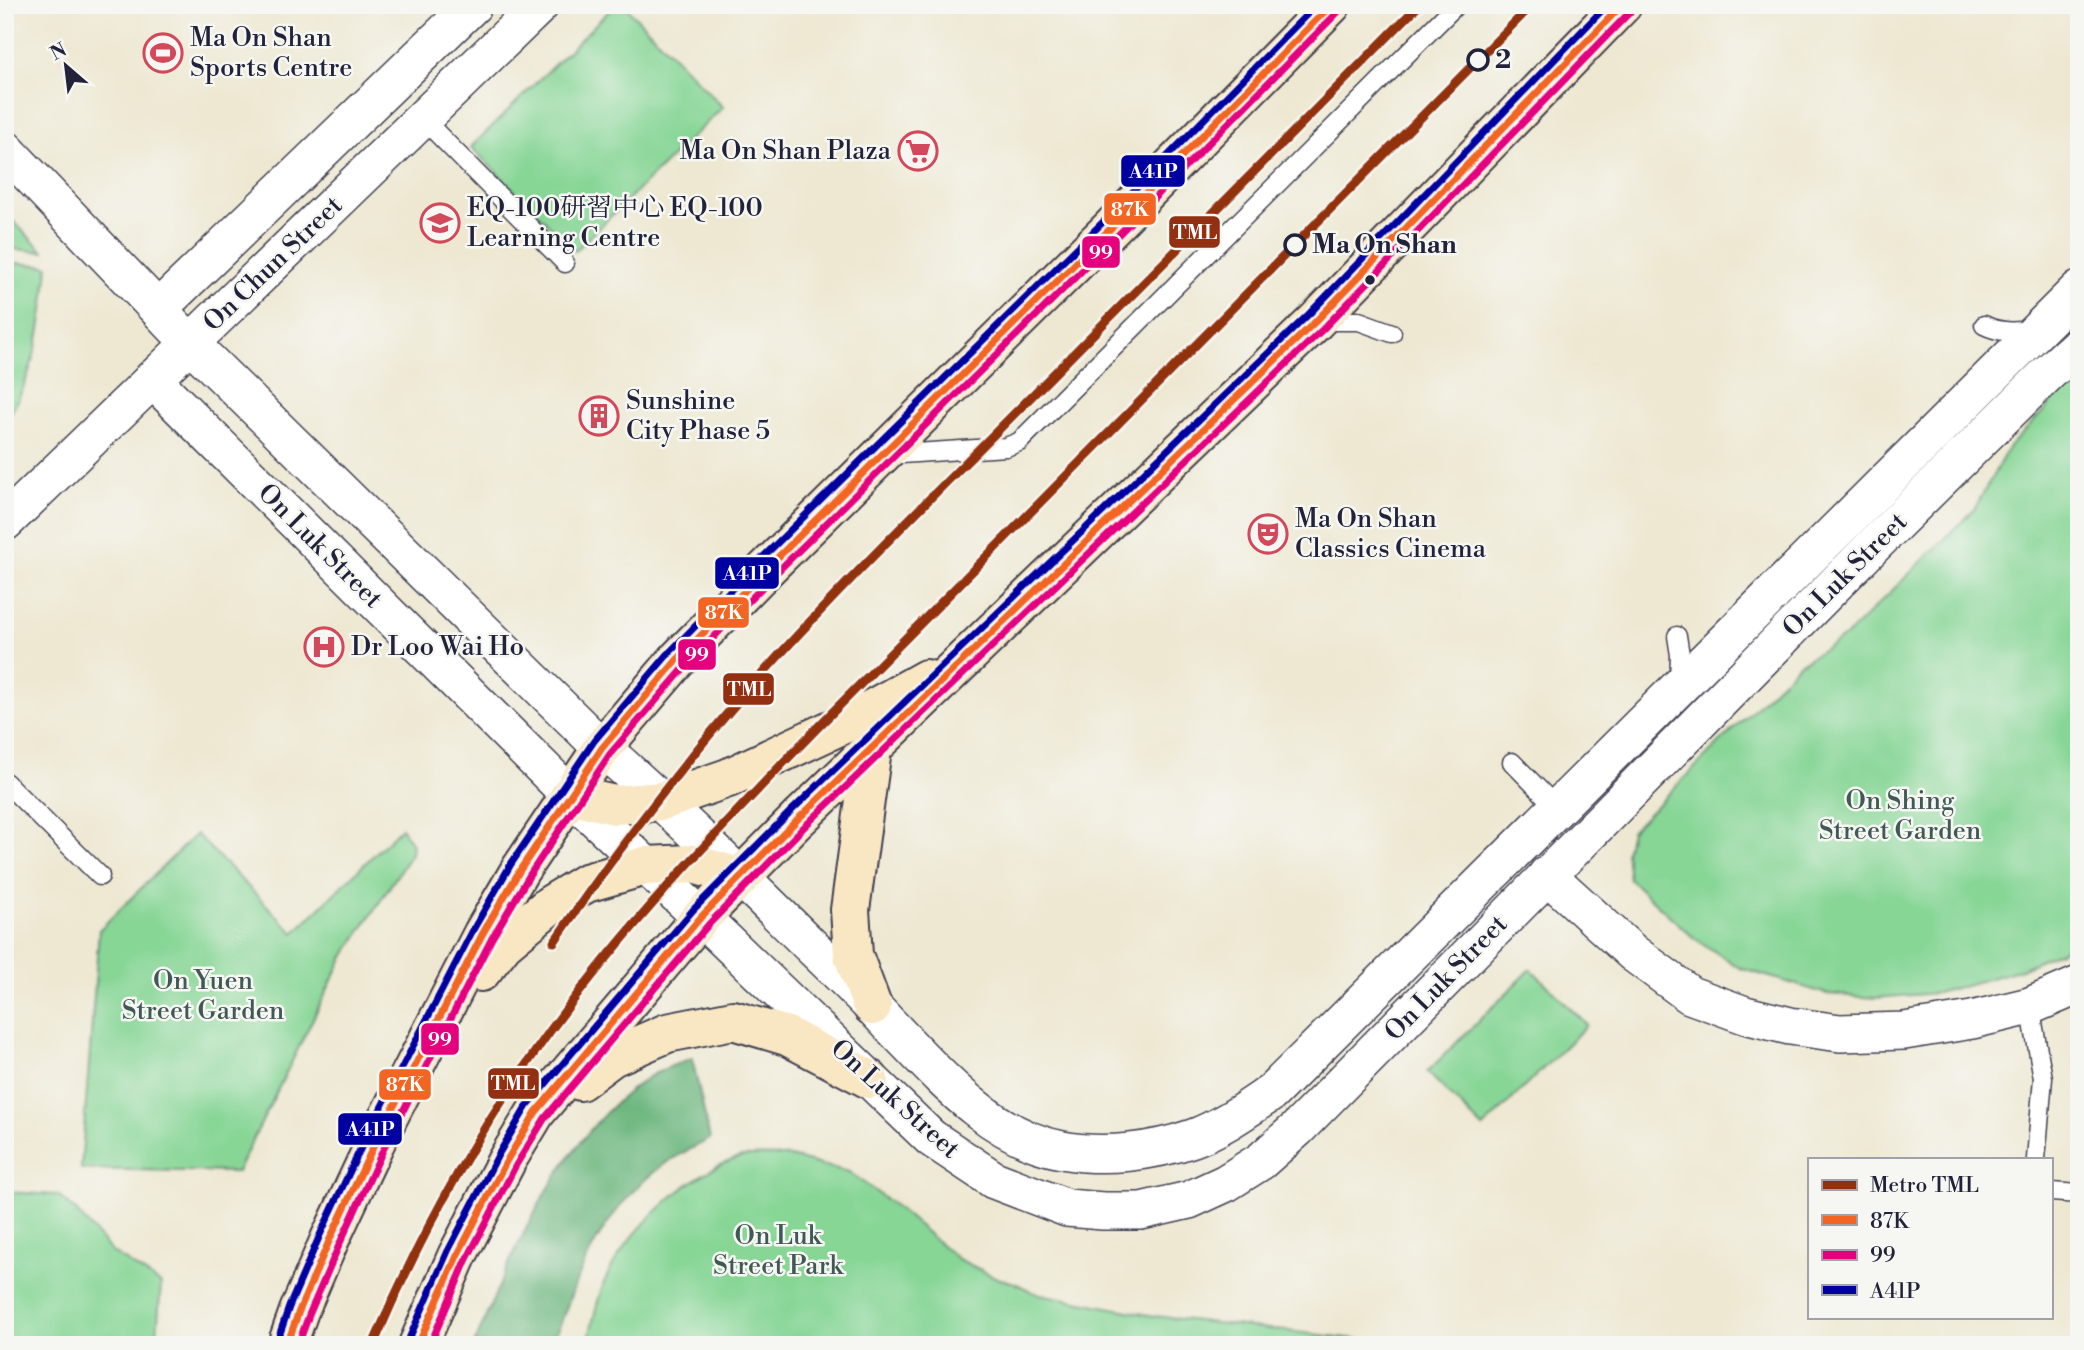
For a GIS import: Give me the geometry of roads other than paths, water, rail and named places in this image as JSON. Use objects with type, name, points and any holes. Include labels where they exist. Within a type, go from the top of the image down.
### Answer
[{"type":"main road","points":[[287,1345],[330,1239],[375,1143],[483,933],[520,870],[602,748],[677,660],[766,568],[883,456],[1331,5]]},
{"type":"main road","points":[[418,1345],[457,1256],[507,1160],[536,1112],[701,918],[739,877],[1316,321],[1622,5]]},
{"type":"main road","points":[[570,795],[615,805],[662,801],[727,778],[852,720],[968,656]]},
{"type":"main road","points":[[872,750],[850,910],[853,955],[872,1006]]},
{"type":"main road","points":[[427,1044],[503,943],[550,905],[586,883],[645,866],[693,864],[739,877]]},
{"type":"main road","points":[[536,1112],[612,1057],[667,1033],[733,1020],[787,1036],[869,1079]]},
{"type":"street","name":"On Chun Street","points":[[158,309],[472,5]]},
{"type":"street","name":"On Chun Street","points":[[5,523],[540,5]]},
{"type":"street","points":[[5,149],[158,309],[152,379]]},
{"type":"street","name":"On Luk Street","points":[[158,309],[602,748],[662,801],[872,1006],[953,1089],[985,1115],[1025,1138],[1062,1150],[1104,1154],[1146,1150],[1195,1138],[1233,1118],[1271,1093],[2079,289]]},
{"type":"street","name":"On Luk Street","points":[[152,379],[570,795],[931,1138],[994,1180],[1035,1197],[1067,1208],[1141,1211],[1189,1200],[1226,1183],[1261,1161],[1297,1129],[1883,536],[2079,345]]},
{"type":"street","points":[[1547,875],[1633,953],[1690,995],[1745,1015],[1790,1026],[1840,1033],[1885,1032],[1972,1020],[2030,1006],[2079,985]]},
{"type":"lane","points":[[883,456],[1006,447],[1020,442],[1456,5]]},
{"type":"lane","points":[[422,120],[565,263]]},
{"type":"lane","points":[[1316,321],[1359,321],[1392,333]]},
{"type":"lane","points":[[1984,325],[1994,330],[2012,332],[2037,329]]},
{"type":"lane","points":[[1677,636],[1680,655],[1678,689]]},
{"type":"lane","points":[[1512,762],[1558,809]]},
{"type":"lane","points":[[5,782],[100,876]]},
{"type":"lane","points":[[2030,1006],[2043,1078],[2036,1158]]},
{"type":"lane","points":[[2052,1192],[2079,1194]]},
{"type":"metro line","name":"TML","points":[[554,942],[685,764],[801,631],[1419,5]]},
{"type":"metro line","name":"TML","points":[[373,1345],[426,1231],[488,1122],[535,1052],[634,925],[705,845],[817,728],[1532,5]]},
{"type":"place","name":"Ma On Shan Sports Centre","points":[[163,53]]},
{"type":"place","name":"2","points":[[1478,60]]},
{"type":"place","name":"Ma On Shan Plaza","points":[[918,151]]},
{"type":"place","name":"EQ-100研習中心 EQ-100 Learning Centre","points":[[440,223]]},
{"type":"place","name":"Ma On Shan","points":[[1295,245]]},
{"type":"place","name":"Sunshine City Phase 5","points":[[599,416]]},
{"type":"place","name":"Ma On Shan Classics Cinema","points":[[1268,534]]},
{"type":"place","name":"Dr Loo Wai Ho","points":[[324,647]]},
{"type":"park label","name":"On Shing Street Garden","points":[[1900,816]]},
{"type":"park label","name":"On Yuen Street Garden","points":[[203,996]]},
{"type":"park label","name":"On Luk Street Park","points":[[778,1251]]}]
